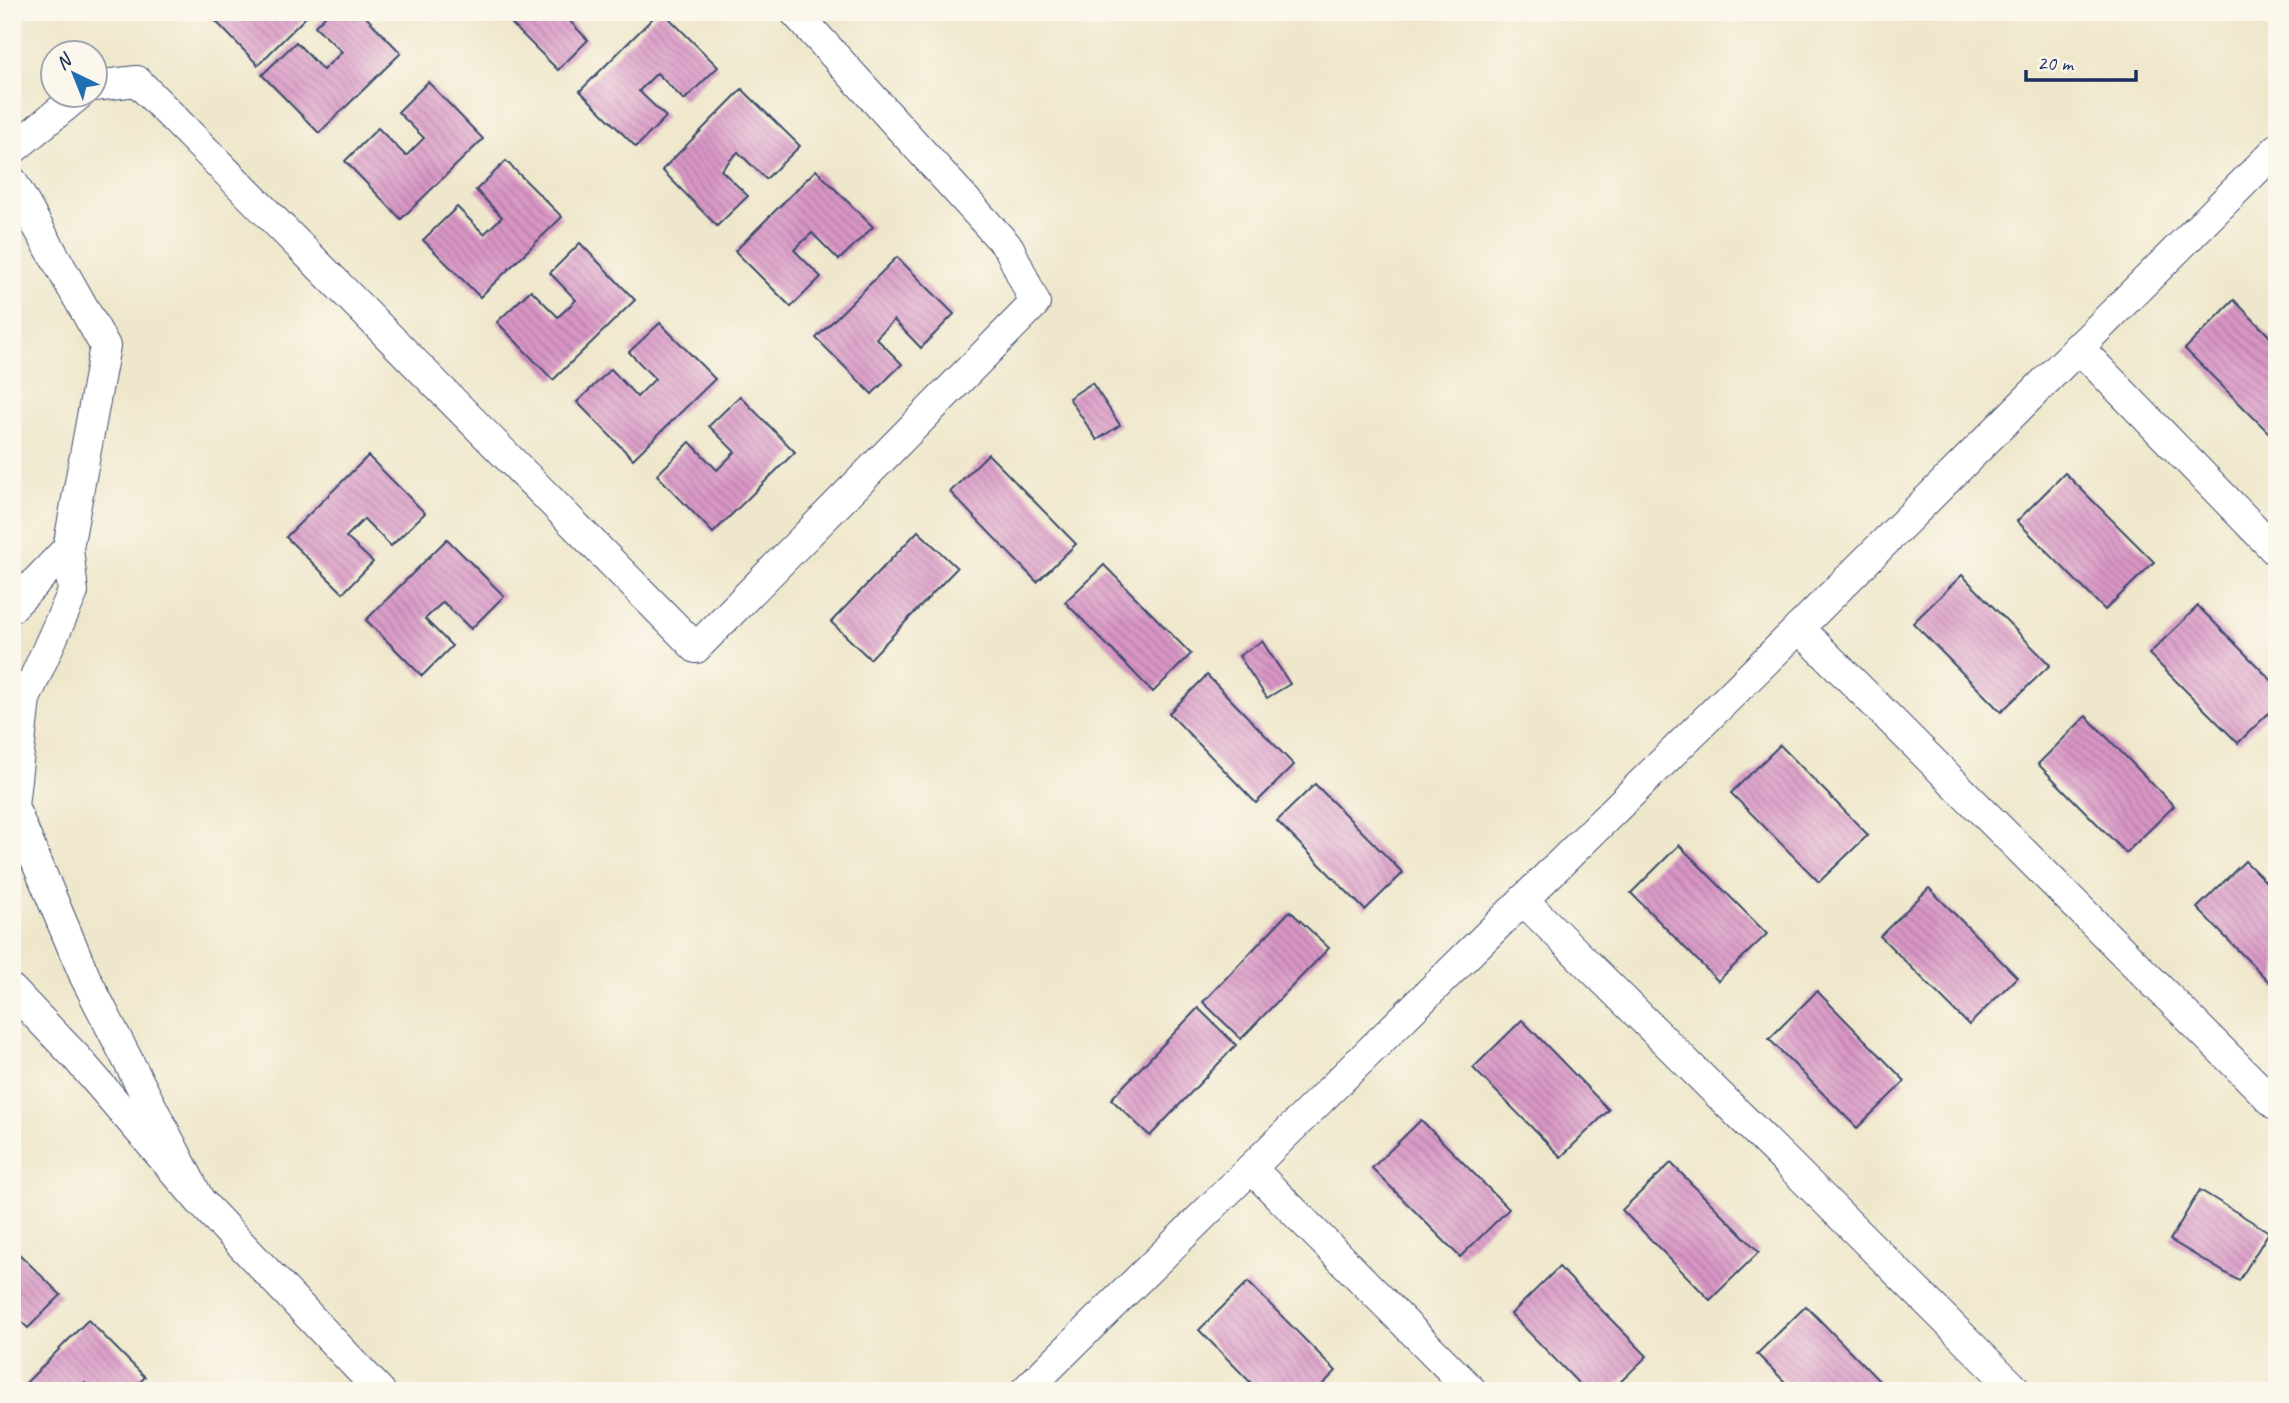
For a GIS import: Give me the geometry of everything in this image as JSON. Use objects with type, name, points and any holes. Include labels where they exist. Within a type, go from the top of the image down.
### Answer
[{"type":"street","points":[[108,84],[137,81],[696,648],[1035,303],[1009,248],[795,12]]},
{"type":"street","points":[[12,150],[63,108]]},
{"type":"street","points":[[1026,1391],[1799,628],[2277,149]]},
{"type":"street","points":[[12,181],[105,346],[68,548],[73,592],[25,699],[12,835]]},
{"type":"street","points":[[2078,348],[2277,552]]},
{"type":"street","points":[[12,607],[68,548]]},
{"type":"street","points":[[1799,628],[2277,1106]]},
{"type":"street","points":[[13,804],[85,977],[200,1201]]},
{"type":"street","points":[[1523,900],[2017,1391]]},
{"type":"street","points":[[12,990],[76,1057],[200,1201],[380,1391]]},
{"type":"street","points":[[1251,1168],[1472,1391]]},
{"type":"building","points":[[207,12],[311,12],[258,65]]},
{"type":"building","points":[[329,12],[361,12],[401,53],[319,133],[262,75],[296,42],[323,70],[342,52],[315,26]]},
{"type":"building","points":[[561,12],[588,40],[558,70],[502,14]]},
{"type":"building","points":[[659,12],[663,12],[718,67],[684,100],[657,73],[639,91],[666,117],[636,147],[580,91]]},
{"type":"building","points":[[428,82],[483,139],[401,219],[345,161],[378,128],[406,156],[424,138],[398,112]]},
{"type":"building","points":[[742,89],[800,146],[766,179],[738,152],[721,170],[748,196],[717,226],[662,170]]},
{"type":"building","points":[[506,161],[562,217],[480,297],[423,240],[457,207],[484,234],[502,217],[476,190]]},
{"type":"building","points":[[816,170],[873,227],[839,260],[812,233],[794,250],[821,277],[791,307],[735,251]]},
{"type":"building","points":[[580,243],[635,300],[553,380],[497,322],[531,290],[558,317],[576,300],[550,273]]},
{"type":"building","points":[[897,257],[954,314],[921,348],[894,320],[876,338],[902,364],[872,394],[816,338]]},
{"type":"building","points":[[2234,300],[2277,344],[2277,434],[2273,437],[2185,349]]},
{"type":"building","points":[[660,323],[715,379],[633,459],[577,402],[611,369],[637,397],[655,379],[629,352]]},
{"type":"building","points":[[1092,383],[1120,425],[1097,440],[1069,398]]},
{"type":"building","points":[[740,396],[795,452],[713,533],[657,475],[690,442],[717,470],[735,452],[709,426]]},
{"type":"building","points":[[988,454],[1076,544],[1037,582],[950,492]]},
{"type":"building","points":[[368,456],[425,513],[391,546],[364,519],[346,537],[373,562],[343,593],[286,537]]},
{"type":"building","points":[[2065,473],[2154,562],[2105,610],[2017,521]]},
{"type":"building","points":[[918,531],[957,568],[870,659],[831,622]]},
{"type":"building","points":[[447,539],[504,596],[471,629],[443,602],[425,619],[452,646],[422,676],[366,620]]},
{"type":"building","points":[[1104,565],[1191,654],[1153,692],[1065,602]]},
{"type":"building","points":[[1962,575],[2050,665],[2001,712],[1913,623]]},
{"type":"building","points":[[2198,606],[2277,686],[2277,705],[2238,743],[2149,654]]},
{"type":"building","points":[[1262,641],[1290,684],[1267,698],[1239,656]]},
{"type":"building","points":[[1207,675],[1294,765],[1256,803],[1169,713]]},
{"type":"building","points":[[2086,716],[2174,806],[2126,853],[2038,764]]},
{"type":"building","points":[[1780,745],[1868,835],[1819,882],[1731,793]]},
{"type":"building","points":[[1315,784],[1403,873],[1365,910],[1277,821]]},
{"type":"building","points":[[1679,845],[1767,934],[1718,981],[1631,893]]},
{"type":"building","points":[[2245,861],[2277,893],[2277,990],[2197,908]]},
{"type":"building","points":[[1929,888],[2017,977],[1969,1025],[1880,936]]},
{"type":"building","points":[[1290,911],[1329,948],[1241,1039],[1203,1002]]},
{"type":"building","points":[[1817,991],[1905,1081],[1857,1128],[1769,1039]]},
{"type":"building","points":[[1198,1008],[1236,1045],[1150,1136],[1111,1099]]},
{"type":"building","points":[[1522,1020],[1609,1110],[1561,1157],[1473,1068]]},
{"type":"building","points":[[1421,1120],[1509,1209],[1460,1257],[1372,1168]]},
{"type":"building","points":[[1671,1163],[1759,1252],[1710,1300],[1622,1210]]},
{"type":"building","points":[[2200,1190],[2269,1232],[2239,1281],[2170,1240]]},
{"type":"building","points":[[12,1247],[61,1295],[28,1328],[12,1313]]},
{"type":"building","points":[[1559,1267],[1647,1356],[1611,1391],[1586,1391],[1511,1314]]},
{"type":"building","points":[[1248,1282],[1336,1371],[1316,1391],[1259,1391],[1199,1330]]},
{"type":"building","points":[[1806,1306],[1889,1391],[1794,1391],[1757,1354]]},
{"type":"building","points":[[88,1320],[145,1377],[131,1391],[92,1391],[85,1383],[77,1391],[18,1391]]}]
